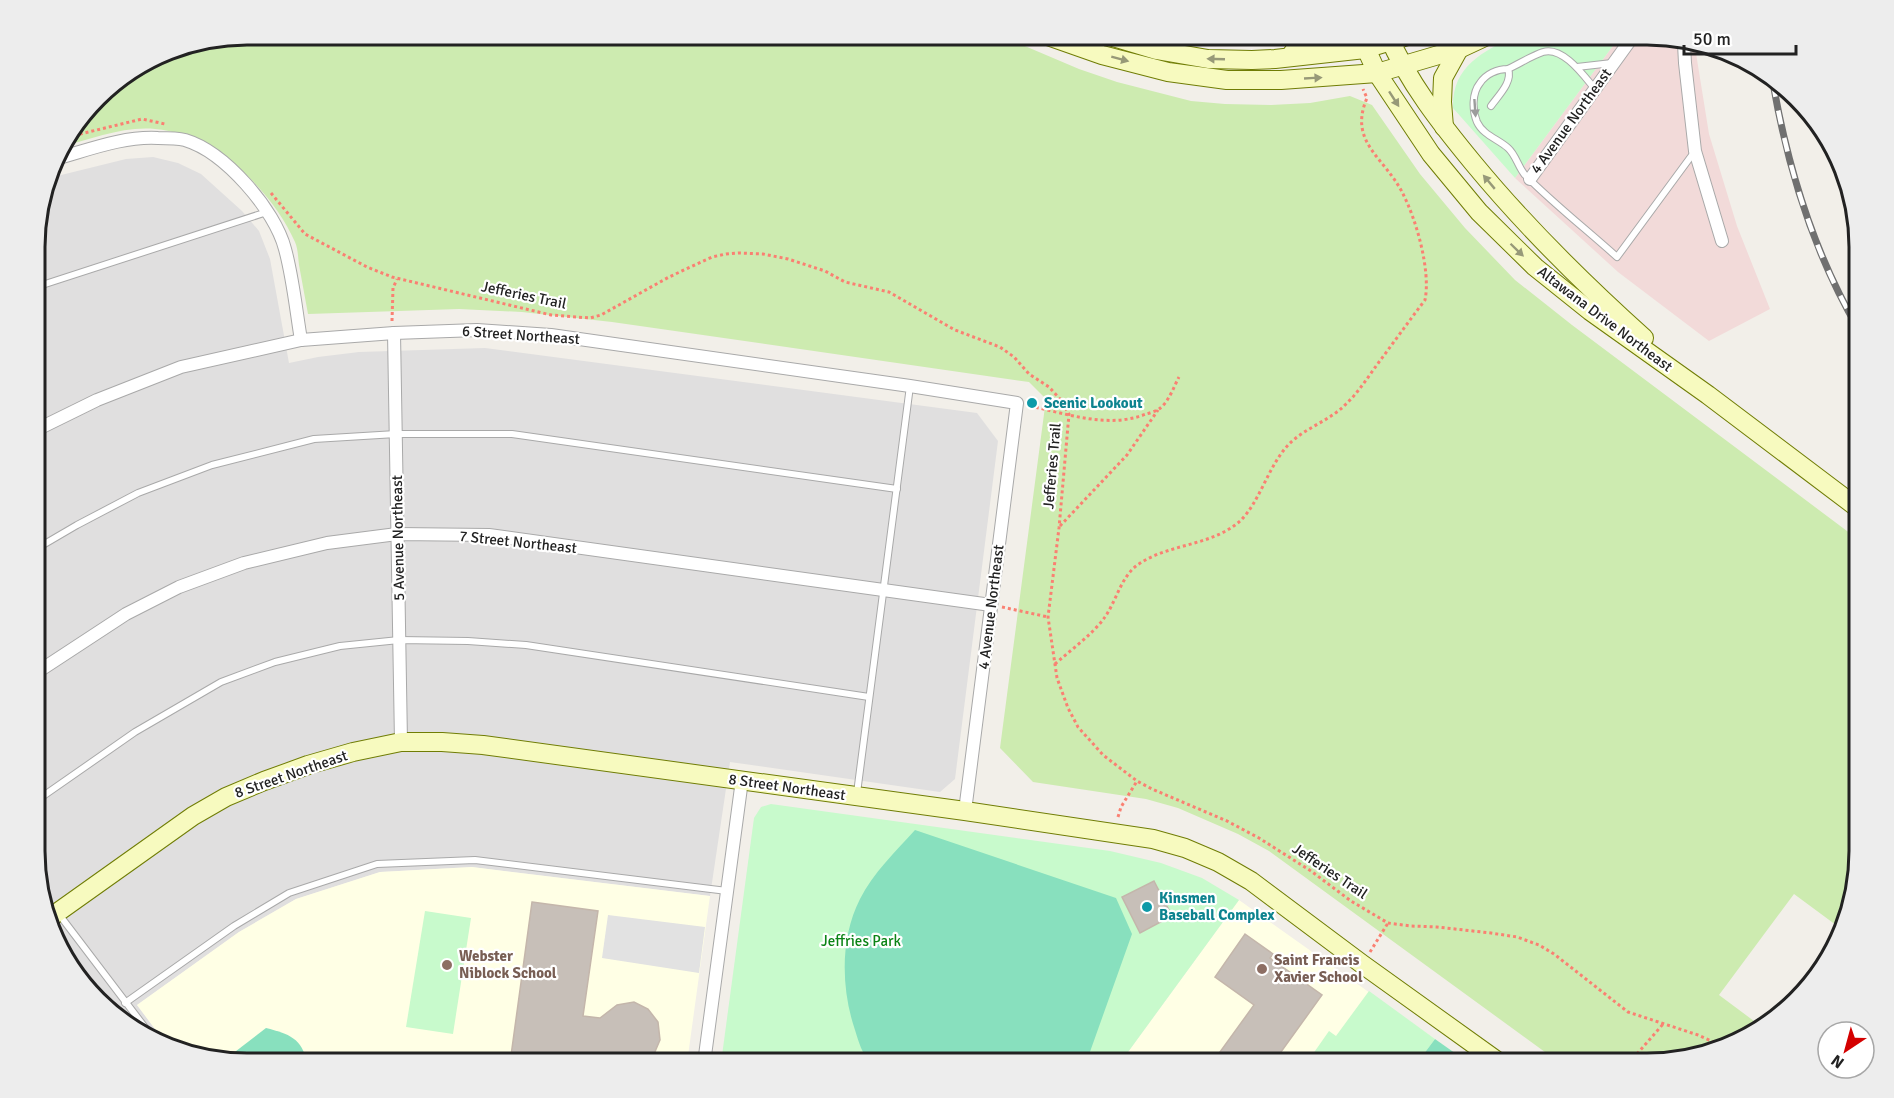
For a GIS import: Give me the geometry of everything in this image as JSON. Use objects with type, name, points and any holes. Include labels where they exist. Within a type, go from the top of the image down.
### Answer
[{"type":"main road","points":[[1075,45],[1102,55],[1168,72],[1227,80],[1281,80],[1377,72],[1467,45]]},
{"type":"main road","points":[[1140,45],[1156,50],[1208,58],[1275,59],[1347,45]]},
{"type":"main road","points":[[1275,59],[1310,45]]},
{"type":"main road","name":"Altawana Drive Northeast","points":[[1364,45],[1377,72],[1431,154],[1479,212],[1535,267],[1590,311],[1708,395],[1849,501]]},
{"type":"main road","name":"Altawana Drive Northeast","points":[[1392,45],[1402,65],[1444,129],[1500,196],[1586,284],[1708,395]]},
{"type":"main road","points":[[1444,129],[1443,78],[1459,49]]},
{"type":"main road","name":"8 Street Northeast","points":[[55,914],[193,816],[226,797],[308,765],[353,752],[401,742],[483,745],[964,811],[1153,839],[1185,848],[1218,861],[1251,881],[1486,1053]]},
{"type":"street","name":"4 Avenue Northeast","points":[[1530,179],[1626,45]]},
{"type":"street","points":[[1684,49],[1695,151],[1722,242]]},
{"type":"street","points":[[67,156],[122,141],[156,138],[185,140],[209,152],[230,167],[268,212],[285,247],[301,340]]},
{"type":"street","name":"6 Street Northeast","points":[[45,426],[97,400],[181,367],[301,340],[477,330],[551,335],[1017,403]]},
{"type":"street","name":"5 Avenue Northeast","points":[[394,333],[401,742]]},
{"type":"street","name":"4 Avenue Northeast","points":[[964,811],[1017,403]]},
{"type":"street","name":"7 Street Northeast","points":[[45,667],[126,614],[179,587],[244,563],[327,543],[397,534],[489,535],[991,605]]},
{"type":"street","points":[[705,1053],[742,780]]},
{"type":"lane","points":[[1594,89],[1577,66],[1554,52],[1544,52],[1508,69],[1494,71],[1481,81],[1474,95],[1474,112],[1482,130],[1508,148],[1523,173],[1617,257],[1695,151]]},
{"type":"lane","points":[[1577,66],[1613,63]]},
{"type":"lane","points":[[1491,106],[1508,82],[1510,74],[1508,69]]},
{"type":"lane","points":[[45,284],[268,212]]},
{"type":"lane","points":[[856,796],[910,386]]},
{"type":"lane","points":[[45,544],[138,493],[212,465],[314,439],[396,434],[512,434],[897,489]]},
{"type":"lane","points":[[45,795],[135,732],[221,682],[275,662],[340,646],[399,640],[468,640],[526,645],[869,697]]},
{"type":"lane","points":[[125,1004],[234,926],[289,892],[377,864],[474,860],[727,891]]},
{"type":"lane","points":[[57,918],[139,1022]]},
{"type":"path","points":[[1055,664],[1104,619],[1134,568],[1147,559],[1222,533],[1240,520],[1276,460],[1299,435],[1344,406],[1425,300],[1427,288],[1425,258],[1402,191],[1368,146],[1362,133],[1362,109],[1367,98],[1356,75]]},
{"type":"path","points":[[80,134],[142,119],[174,125]]},
{"type":"path","name":"Jefferies Trail","points":[[268,190],[305,234],[367,267],[396,279],[551,315],[590,318],[601,315],[669,277],[712,257],[726,254],[771,256],[825,271],[845,282],[889,292],[955,330],[1000,347],[1014,357],[1029,374],[1049,387],[1069,414],[1048,617],[1051,649],[1057,678],[1068,708],[1078,728],[1103,755],[1137,781],[1152,789],[1227,821],[1259,838],[1311,871],[1351,901],[1388,923],[1491,933],[1517,937],[1539,945],[1554,954],[1628,1012],[1713,1042]]},
{"type":"path","points":[[394,333],[393,288],[396,279]]},
{"type":"path","points":[[1059,528],[1127,455],[1166,401],[1179,377]]},
{"type":"path","points":[[1017,403],[1114,422],[1134,419],[1159,409]]},
{"type":"path","points":[[991,605],[1048,617]]},
{"type":"path","points":[[1115,834],[1121,807],[1137,781]]},
{"type":"path","points":[[1369,954],[1388,923]]},
{"type":"path","points":[[1638,1053],[1664,1023]]},
{"type":"shaded area","points":[[1614,45],[1674,47],[1696,51],[1709,134],[1737,226],[1770,309],[1709,341],[1618,272],[1515,178]]},
{"type":"shaded area","points":[[153,157],[178,163],[201,174],[242,211],[259,231],[270,259],[289,363],[359,352],[485,348],[977,413],[998,441],[955,779],[940,792],[730,762],[710,896],[472,867],[380,872],[296,899],[239,932],[137,1005],[157,1032],[124,1011],[104,994],[87,974],[66,941],[52,904],[47,878],[45,851],[45,247],[49,207],[58,176],[126,159]]},
{"type":"shaded area","name":"Webster Niblock School","points":[[472,867],[710,896],[688,1053],[247,1053],[220,1051],[194,1046],[157,1032],[137,1005],[239,932],[296,899],[380,872]]},
{"type":"shaded area","name":"Saint Francis Xavier School","points":[[1239,900],[1455,1053],[1127,1053]]},
{"type":"shaded area","points":[[608,915],[705,927],[699,973],[602,958]]},
{"type":"green space","points":[[247,45],[1023,45],[1117,82],[1191,101],[1271,105],[1310,103],[1350,96],[1372,105],[1420,174],[1465,228],[1515,280],[1849,533],[1849,865],[1842,904],[1835,925],[1794,894],[1719,995],[1755,1021],[1737,1032],[1687,1049],[1661,1053],[1546,1053],[1269,851],[1238,834],[1178,808],[1146,799],[1033,782],[1000,748],[1046,399],[1029,382],[612,322],[522,312],[459,309],[308,314],[295,242],[272,203],[238,168],[199,141],[177,133],[155,129],[131,129],[74,143],[95,114],[114,95],[146,72],[169,60],[194,52]]},
{"type":"green space","points":[[1497,45],[1614,45],[1515,178],[1453,108],[1454,94],[1463,71],[1471,62]]},
{"type":"green space","name":"Jeffries Park","points":[[771,804],[1110,851],[1161,863],[1202,878],[1239,900],[1127,1053],[722,1053],[754,818],[761,807]]},
{"type":"green space","points":[[915,830],[1116,898],[1132,934],[1090,1053],[864,1053],[847,998],[846,947],[853,914],[871,880]]},
{"type":"green space","points":[[425,911],[471,918],[453,1034],[406,1027]]},
{"type":"green space","points":[[1369,991],[1435,1039],[1424,1053],[1314,1053],[1329,1031],[1336,1036]]},
{"type":"green space","points":[[266,1028],[293,1038],[304,1053],[247,1053],[235,1052]]},
{"type":"green space","points":[[1435,1039],[1455,1053],[1424,1053]]},
{"type":"building","name":"Kinsmen Baseball Complex","points":[[1154,881],[1172,916],[1140,933],[1122,897]]},
{"type":"building","points":[[532,902],[598,911],[583,1016],[600,1018],[617,1005],[634,1002],[648,1009],[658,1022],[660,1040],[654,1053],[511,1053]]},
{"type":"building","points":[[1245,934],[1273,954],[1270,958],[1322,995],[1280,1053],[1219,1053],[1254,1005],[1215,977]]},
{"type":"railway","points":[[1774,91],[1786,147],[1805,210],[1816,241],[1849,312]]},
{"type":"place","name":"Scenic Lookout","points":[[1032,403]]},
{"type":"place","name":"Kinsmen Baseball Complex","points":[[1147,907]]},
{"type":"place","name":"Webster Niblock School","points":[[447,965]]},
{"type":"place","name":"Saint Francis Xavier School","points":[[1262,969]]}]
